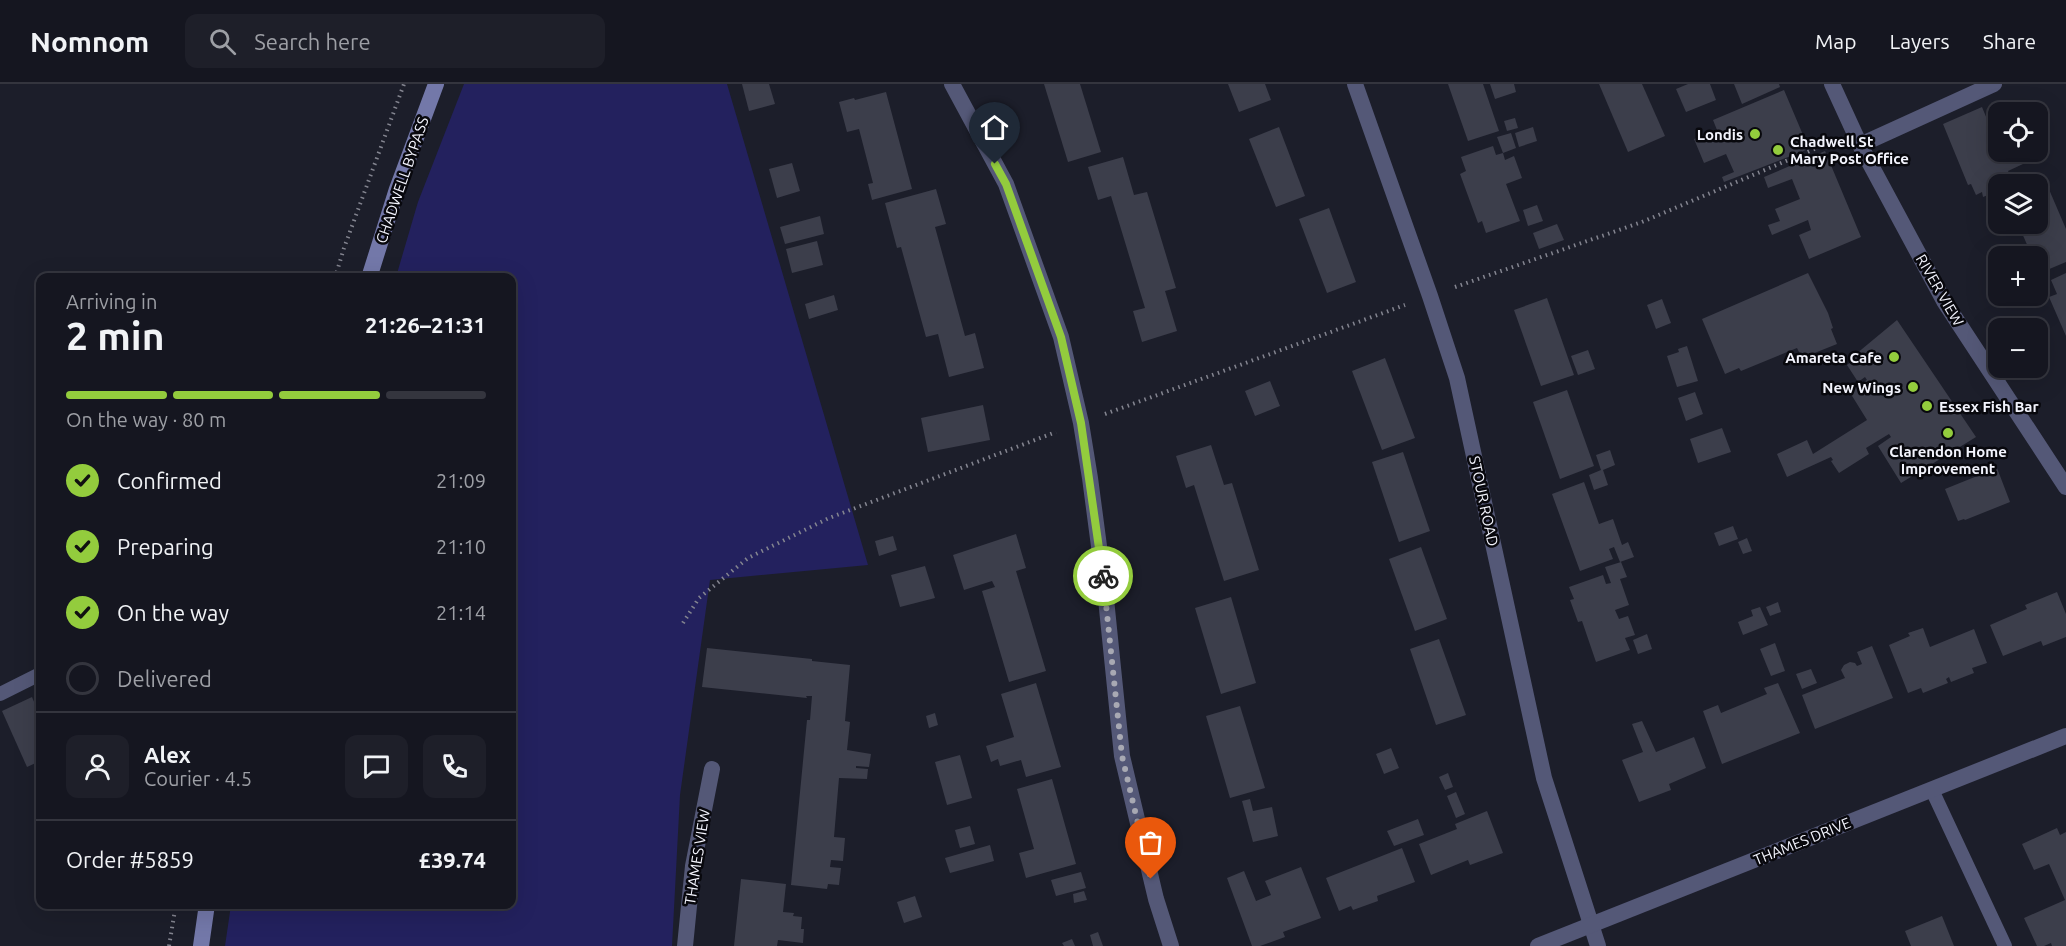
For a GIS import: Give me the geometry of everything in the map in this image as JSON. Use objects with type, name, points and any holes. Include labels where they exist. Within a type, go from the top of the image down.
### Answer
[{"type":"main road","name":"CHADWELL BYPASS","points":[[371,273],[397,189],[436,84]]},
{"type":"main road","points":[[201,946],[206,909]]},
{"type":"street","points":[[952,84],[1006,184],[1061,337],[1081,423],[1106,599],[1122,756],[1156,899],[1171,946]]},
{"type":"street","name":"STOUR ROAD","points":[[1355,84],[1457,378],[1544,778],[1598,946]]},
{"type":"street","name":"RIVER VIEW","points":[[1832,84],[1857,139],[1944,301],[2066,485]]},
{"type":"street","points":[[1857,139],[1994,84]]},
{"type":"street","name":"THAMES DRIVE","points":[[1538,946],[2066,736]]},
{"type":"street","name":"THAMES VIEW","points":[[685,946],[693,866],[712,769]]},
{"type":"lane","points":[[0,694],[36,676]]},
{"type":"lane","points":[[1932,790],[2005,946]]},
{"type":"path","points":[[336,273],[405,84]]},
{"type":"path","points":[[683,623],[699,598],[748,558],[829,518],[1081,423],[1430,296],[1642,222],[1857,139]]},
{"type":"path","points":[[169,946],[175,909]]},
{"type":"shaded area","points":[[464,84],[727,84],[868,565],[710,580],[680,795],[672,946],[225,946],[230,909],[516,909],[516,273],[397,273],[418,202]]},
{"type":"building","points":[[742,84],[769,84],[775,104],[749,111]]},
{"type":"building","points":[[1044,84],[1080,84],[1101,152],[1068,162]]},
{"type":"building","points":[[1228,84],[1265,84],[1271,100],[1239,112]]},
{"type":"building","points":[[1448,84],[1483,84],[1499,131],[1468,141]]},
{"type":"building","points":[[1490,84],[1514,84],[1516,92],[1495,99]]},
{"type":"building","points":[[1599,84],[1642,84],[1665,136],[1628,152]]},
{"type":"building","points":[[1688,84],[1710,84],[1716,100],[1686,112],[1676,89]]},
{"type":"building","points":[[1734,84],[1779,84],[1780,87],[1742,104]]},
{"type":"building","name":"Londis","points":[[1784,90],[1806,142],[1803,143],[1806,150],[1724,182],[1722,177],[1734,172],[1726,154],[1704,163],[1694,139],[1717,130],[1713,120]]},
{"type":"building","points":[[886,92],[912,189],[872,200],[868,184],[873,183],[859,129],[847,132],[839,102]]},
{"type":"building","points":[[1982,107],[1988,122],[1988,162],[2022,162],[2023,164],[2008,171],[2009,174],[1988,174],[1988,195],[1983,197],[1982,192],[1976,195],[1971,184],[1968,185],[1943,124]]},
{"type":"building","points":[[1515,118],[1518,128],[1507,131],[1504,121]]},
{"type":"building","points":[[1279,127],[1305,196],[1276,207],[1249,139]]},
{"type":"building","points":[[1533,127],[1537,141],[1519,147],[1515,133]]},
{"type":"building","points":[[1511,133],[1516,148],[1503,153],[1497,137]]},
{"type":"building","points":[[1493,146],[1496,155],[1503,153],[1505,160],[1514,156],[1522,178],[1506,184],[1520,221],[1486,233],[1482,221],[1478,223],[1460,174],[1466,171],[1461,157]]},
{"type":"building","points":[[1825,151],[1861,237],[1809,259],[1799,235],[1811,230],[1808,220],[1772,235],[1768,225],[1780,221],[1775,209],[1800,199],[1792,179],[1768,188],[1764,177]]},
{"type":"building","points":[[1123,157],[1134,195],[1147,192],[1176,288],[1165,291],[1177,331],[1142,342],[1133,311],[1145,308],[1111,196],[1098,200],[1088,167]]},
{"type":"building","points":[[792,163],[800,191],[777,198],[769,169]]},
{"type":"building","points":[[2048,187],[2066,229],[2066,262],[2048,270],[2048,246],[2028,246],[2022,234],[2048,234]]},
{"type":"building","points":[[936,189],[946,224],[935,227],[965,336],[975,333],[984,368],[949,377],[938,334],[926,337],[901,247],[897,248],[885,203]]},
{"type":"building","points":[[1537,205],[1543,221],[1528,226],[1523,210]]},
{"type":"building","points":[[1329,208],[1356,282],[1327,293],[1299,219]]},
{"type":"building","points":[[820,216],[824,234],[785,244],[780,227]]},
{"type":"building","points":[[1557,224],[1564,240],[1539,249],[1533,233]]},
{"type":"building","points":[[817,241],[823,265],[792,273],[786,249]]},
{"type":"building","points":[[1808,273],[1828,313],[1837,344],[1802,358],[1797,348],[1741,371],[1739,368],[1725,374],[1702,319]]},
{"type":"building","points":[[2066,273],[2066,336],[2049,297],[2057,294],[2051,280]]},
{"type":"building","points":[[834,295],[838,310],[809,319],[805,304]]},
{"type":"building","points":[[1547,298],[1574,375],[1541,386],[1514,310]]},
{"type":"building","points":[[1662,299],[1671,323],[1656,329],[1647,305]]},
{"type":"building","points":[[1897,320],[1976,437],[1901,483],[1878,446],[1891,437],[1889,434],[1866,448],[1869,454],[1839,473],[1831,457],[1787,477],[1777,454],[1807,440],[1813,454],[1867,420],[1849,391],[1867,380],[1865,377],[1858,382],[1847,365],[1852,361],[1850,359]]},
{"type":"building","points":[[1687,346],[1698,381],[1677,387],[1667,356]]},
{"type":"building","points":[[1588,350],[1595,369],[1578,375],[1571,356]]},
{"type":"building","points":[[1385,358],[1415,438],[1382,450],[1352,371]]},
{"type":"building","points":[[1270,381],[1280,406],[1255,416],[1245,391]]},
{"type":"building","points":[[1567,390],[1594,466],[1560,479],[1533,402]]},
{"type":"building","points":[[1695,392],[1703,414],[1686,421],[1678,398]]},
{"type":"building","points":[[983,405],[990,440],[928,452],[921,418]]},
{"type":"building","points":[[1722,428],[1731,452],[1698,463],[1690,439]]},
{"type":"building","points":[[1211,445],[1224,485],[1232,483],[1259,570],[1224,581],[1194,485],[1186,488],[1176,456]]},
{"type":"building","points":[[1610,450],[1615,465],[1603,470],[1608,485],[1594,490],[1589,475],[1601,470],[1596,455]]},
{"type":"building","points":[[1403,452],[1430,531],[1399,542],[1372,462]]},
{"type":"building","points":[[1997,468],[2010,502],[1958,521],[1945,489]]},
{"type":"building","points":[[1584,482],[1599,524],[1613,519],[1622,545],[1628,542],[1634,557],[1620,562],[1614,547],[1609,549],[1613,559],[1580,571],[1552,494]]},
{"type":"building","points":[[1733,526],[1738,539],[1719,546],[1714,533]]},
{"type":"building","points":[[1016,534],[1026,568],[1016,571],[1046,671],[1009,682],[982,591],[995,587],[992,581],[964,590],[953,555]]},
{"type":"building","points":[[893,536],[897,550],[879,556],[875,541]]},
{"type":"building","points":[[1747,538],[1752,551],[1743,554],[1738,542]]},
{"type":"building","points":[[1421,547],[1447,619],[1415,631],[1389,559]]},
{"type":"building","points":[[1621,562],[1627,577],[1620,579],[1629,605],[1615,610],[1619,619],[1628,616],[1635,635],[1625,638],[1630,650],[1596,662],[1582,621],[1578,622],[1570,600],[1574,599],[1569,587],[1603,575],[1606,584],[1611,583],[1605,567]]},
{"type":"building","points":[[925,566],[935,598],[900,607],[891,575]]},
{"type":"building","points":[[2057,592],[2066,614],[2066,637],[2043,646],[2041,641],[2003,656],[1990,625],[2027,609],[2025,605]]},
{"type":"building","points":[[1231,597],[1256,683],[1221,694],[1195,608]]},
{"type":"building","points":[[1778,602],[1781,612],[1770,616],[1766,607]]},
{"type":"building","points":[[1760,607],[1768,625],[1743,635],[1738,622],[1753,616],[1751,610]]},
{"type":"building","points":[[1923,628],[1930,647],[1974,629],[1987,663],[1972,668],[1974,673],[1951,682],[1949,677],[1946,679],[1948,683],[1923,693],[1921,688],[1908,693],[1889,645],[1910,636],[1908,633]]},
{"type":"building","points":[[1647,634],[1652,649],[1638,654],[1633,640]]},
{"type":"building","points":[[1439,639],[1466,715],[1436,725],[1410,649]]},
{"type":"building","points":[[1775,643],[1785,671],[1771,676],[1760,649]]},
{"type":"building","points":[[1872,646],[1893,698],[1815,729],[1802,695],[1845,678],[1841,670],[1844,665],[1850,662],[1857,666],[1862,664],[1857,652]]},
{"type":"building","points":[[707,648],[850,665],[845,721],[850,722],[847,750],[871,754],[869,767],[856,766],[856,768],[868,769],[867,779],[839,778],[834,837],[845,838],[843,861],[831,860],[830,867],[841,868],[839,885],[828,884],[827,889],[791,885],[807,720],[810,720],[812,696],[806,696],[807,698],[702,687]]},
{"type":"building","points":[[1811,669],[1817,683],[1802,689],[1796,674]]},
{"type":"building","points":[[1036,683],[1061,767],[1026,777],[1021,760],[1000,766],[998,759],[991,762],[986,746],[1014,737],[1001,694]]},
{"type":"building","points":[[1778,683],[1800,733],[1722,764],[1703,711],[1718,705],[1721,713],[1767,694],[1764,688]]},
{"type":"building","points":[[32,697],[36,706],[36,763],[27,767],[2,711]]},
{"type":"building","points":[[1240,706],[1265,788],[1230,798],[1206,716]]},
{"type":"building","points":[[935,713],[938,725],[929,728],[926,716]]},
{"type":"building","points":[[1642,721],[1656,752],[1694,737],[1706,768],[1669,784],[1671,790],[1639,802],[1622,760],[1643,752],[1632,724]]},
{"type":"building","points":[[1391,748],[1399,768],[1384,774],[1376,754]]},
{"type":"building","points":[[960,755],[972,798],[947,805],[935,762]]},
{"type":"building","points":[[1448,773],[1453,787],[1445,790],[1439,777]]},
{"type":"building","points":[[1052,779],[1076,864],[1026,878],[1019,853],[1034,849],[1017,789]]},
{"type":"building","points":[[1456,792],[1465,814],[1456,818],[1447,796]]},
{"type":"building","points":[[1250,799],[1253,811],[1272,807],[1278,836],[1253,842],[1242,801]]},
{"type":"building","points":[[1487,811],[1503,853],[1470,865],[1468,860],[1431,875],[1419,844],[1457,829],[1455,824]]},
{"type":"building","points":[[1418,819],[1424,835],[1394,846],[1387,831]]},
{"type":"building","points":[[970,826],[975,844],[960,848],[955,830]]},
{"type":"building","points":[[2057,828],[2060,835],[2066,832],[2066,946],[2052,946],[2051,943],[2037,946],[2024,918],[2065,900],[2049,864],[2034,870],[2022,844]]},
{"type":"building","points":[[990,845],[994,861],[950,873],[945,858]]},
{"type":"building","points":[[1402,848],[1415,882],[1377,896],[1378,901],[1353,910],[1351,906],[1339,911],[1326,878]]},
{"type":"building","points":[[1301,867],[1321,918],[1283,932],[1285,937],[1260,946],[1252,946],[1227,878],[1244,871],[1256,901],[1271,895],[1265,881]]},
{"type":"building","points":[[1081,872],[1086,888],[1056,896],[1051,880]]},
{"type":"building","points":[[741,879],[786,884],[783,912],[794,913],[793,916],[802,917],[803,943],[778,940],[777,946],[734,946]]},
{"type":"building","points":[[1084,891],[1087,900],[1074,903],[1073,894]]},
{"type":"building","points":[[915,896],[922,917],[904,923],[897,902]]},
{"type":"building","points":[[1942,916],[1954,946],[1911,946],[1905,931]]},
{"type":"building","points":[[1098,932],[1103,946],[1093,946],[1090,935]]},
{"type":"building","points":[[1072,939],[1075,946],[1064,946],[1062,943]]},
{"type":"way so far","points":[[1103,576],[1122,756],[1151,879]]},
{"type":"place","name":"Londis","points":[[1755,134]]},
{"type":"place","name":"Chadwell St Mary Post Office","points":[[1778,150]]},
{"type":"place","name":"Amareta Cafe","points":[[1894,357]]},
{"type":"place","name":"New Wings","points":[[1913,387]]},
{"type":"place","name":"Essex Fish Bar","points":[[1927,406]]},
{"type":"place","name":"Clarendon Home Improvement","points":[[1948,433]]},
{"type":"route","points":[[995,164],[1006,184],[1061,337],[1081,423],[1103,576]]}]
